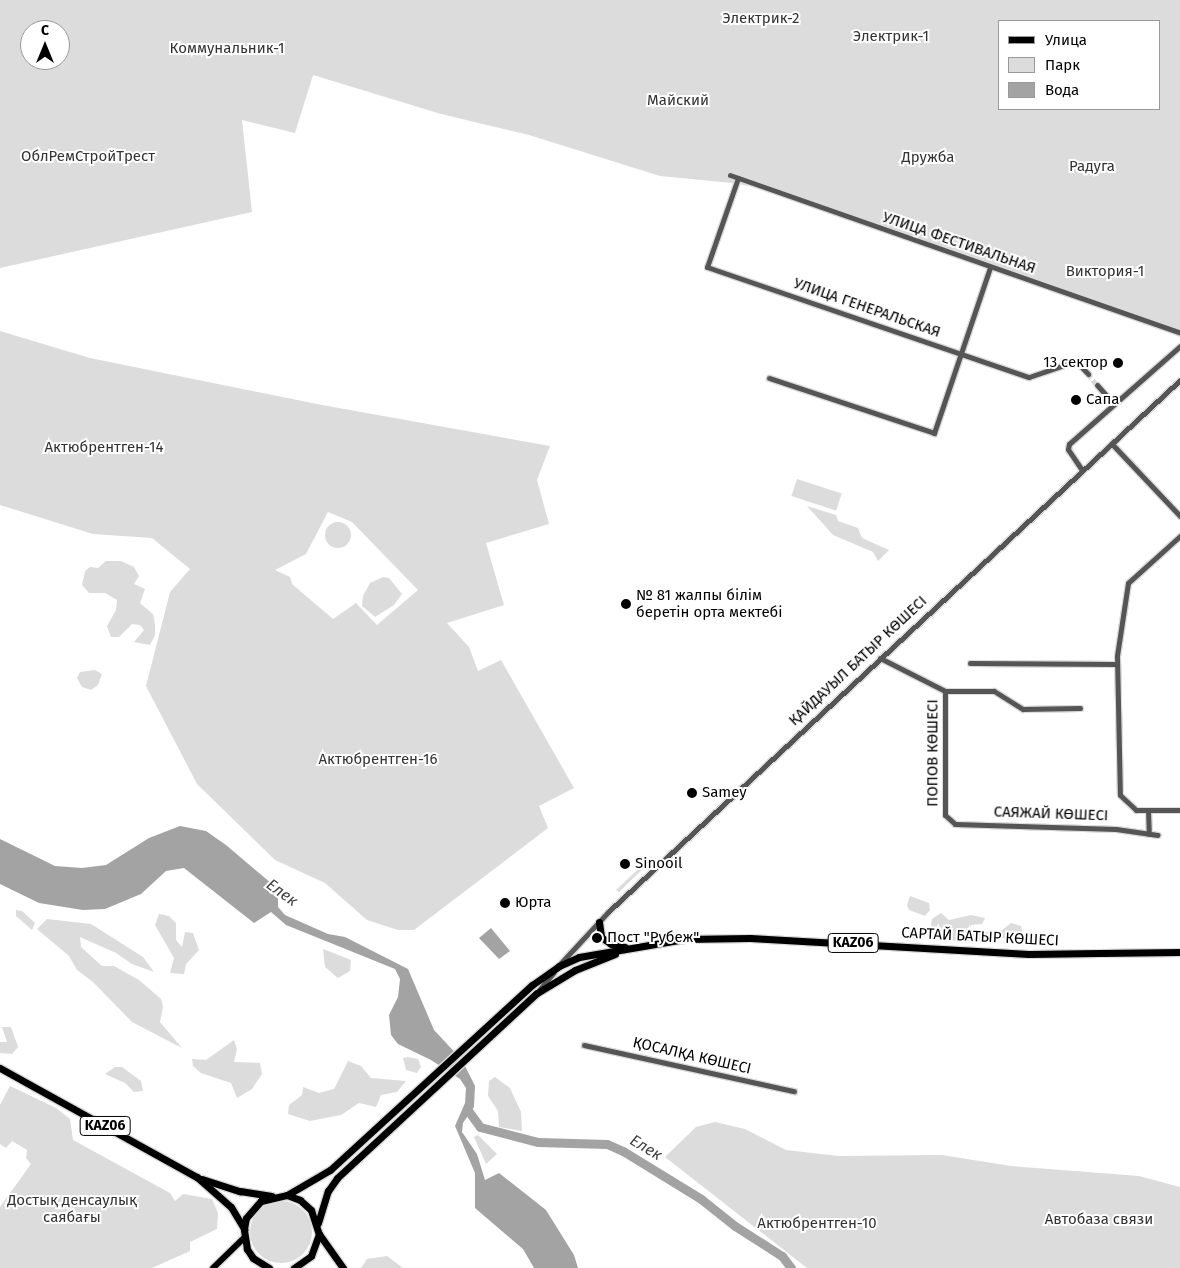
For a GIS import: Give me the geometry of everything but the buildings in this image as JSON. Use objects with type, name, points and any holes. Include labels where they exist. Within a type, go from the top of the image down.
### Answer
[{"type":"highway","points":[[599,922],[599,933],[605,941],[630,948]]},
{"type":"highway","name":"САРТАЙ БАТЫР КӨШЕСІ","points":[[630,948],[684,939],[750,938],[1029,954],[1180,952]]},
{"type":"highway","name":"KАZ06","points":[[0,1068],[197,1177],[240,1191],[272,1196],[287,1195],[330,1170],[532,984],[559,966],[579,957],[630,948]]},
{"type":"highway","name":"KАZ06","points":[[294,1268],[311,1256],[319,1234],[318,1223],[328,1191],[337,1178],[383,1134],[537,993],[575,970],[630,948]]},
{"type":"highway","name":"KАZ06","points":[[197,1177],[231,1207],[244,1229]]},
{"type":"highway","points":[[287,1195],[306,1205],[318,1223]]},
{"type":"highway","name":"KАZ06","points":[[269,1268],[253,1258],[244,1238],[244,1229],[252,1208],[272,1196]]},
{"type":"highway","points":[[319,1234],[343,1268]]},
{"type":"main road","points":[[213,1268],[244,1238]]},
{"type":"street","name":"УЛИЦА ФЕСТИВАЛЬНАЯ","points":[[730,175],[990,268],[1180,333]]},
{"type":"street","name":"УЛИЦА ГЕНЕРАЛЬСКАЯ","points":[[738,178],[707,266],[1018,374],[1029,377],[1076,361],[1088,374]]},
{"type":"street","points":[[769,378],[934,433],[990,268]]},
{"type":"street","points":[[1082,470],[1068,446],[1180,346]]},
{"type":"street","name":"ҚАЙДАУЫЛ БАТЫР КӨШЕСІ","points":[[537,993],[599,922],[1180,380]]},
{"type":"street","points":[[1097,384],[1114,404]]},
{"type":"street","points":[[1112,444],[1180,516]]},
{"type":"street","points":[[1180,536],[1128,583],[1117,664],[1120,795],[1136,810],[1180,810]]},
{"type":"street","points":[[880,658],[945,691],[994,691],[1023,709],[1080,708]]},
{"type":"street","points":[[970,663],[1117,664]]},
{"type":"street","name":"ПОПОВ КӨШЕСІ","points":[[945,691],[945,815]]},
{"type":"street","points":[[1148,810],[1149,834]]},
{"type":"street","name":"САЯЖАЙ КӨШЕСІ","points":[[945,815],[954,824],[1116,829],[1158,835]]},
{"type":"street","name":"ҚОСАЛҚА КӨШЕСІ","points":[[584,1045],[794,1092]]},
{"type":"green space","points":[[0,0],[1180,0],[1180,333],[784,192],[732,183],[660,176],[529,135],[441,114],[313,75],[295,133],[242,120],[252,212],[0,268]]},
{"type":"green space","points":[[0,331],[90,358],[322,405],[550,446],[537,480],[549,524],[486,543],[504,605],[447,623],[469,647],[478,671],[501,660],[574,788],[539,806],[548,828],[414,930],[398,930],[367,920],[325,883],[275,860],[197,784],[146,686],[170,592],[190,569],[152,538],[93,534],[0,505]],"holes":[[[328,512],[352,522],[418,590],[377,625],[356,603],[333,619],[292,584],[290,577],[275,570],[306,554]]]},
{"type":"green space","points":[[797,479],[842,494],[836,511],[791,496]]},
{"type":"green space","points":[[807,506],[836,515],[838,521],[858,528],[862,538],[889,550],[878,561],[873,552],[833,535]]},
{"type":"green space","points":[[338,522],[347,526],[351,535],[347,544],[338,548],[329,544],[325,535],[329,526]]},
{"type":"green space","points":[[106,561],[121,561],[134,567],[139,576],[134,584],[145,589],[140,603],[153,614],[155,624],[155,635],[150,645],[134,642],[144,630],[140,625],[132,624],[119,637],[111,637],[107,626],[116,610],[117,600],[105,593],[89,593],[82,585],[85,571],[90,567],[98,568]]},
{"type":"green space","points":[[383,577],[389,578],[402,594],[394,605],[375,617],[362,606],[363,596],[370,583]]},
{"type":"green space","points":[[95,670],[102,674],[98,685],[91,690],[82,687],[77,678],[80,672]]},
{"type":"green space","points":[[651,857],[653,859],[619,892],[616,890]]},
{"type":"green space","points":[[910,896],[929,903],[930,910],[925,916],[909,910],[907,905]]},
{"type":"green space","points":[[16,910],[22,911],[35,923],[32,930],[16,916]]},
{"type":"green space","points":[[941,913],[949,920],[971,915],[985,918],[982,924],[971,925],[970,928],[989,933],[992,936],[989,942],[955,941],[944,938],[941,932],[932,930],[931,924],[932,919]]},
{"type":"green space","points":[[159,914],[169,916],[176,923],[176,940],[182,947],[185,932],[193,933],[199,950],[186,964],[184,974],[170,973],[174,958],[155,925]]},
{"type":"green space","points":[[47,919],[91,924],[143,957],[154,972],[132,964],[116,953],[80,937],[81,947],[102,966],[114,966],[139,980],[161,999],[163,1007],[160,1022],[182,1048],[132,1022],[93,982],[77,970],[69,956],[37,929]]},
{"type":"green space","points":[[1011,923],[1021,926],[1023,934],[1017,941],[997,937],[996,935]]},
{"type":"green space","points":[[323,949],[351,960],[350,971],[338,978],[325,967]]},
{"type":"green space","points":[[2,1027],[11,1027],[18,1047],[12,1054],[0,1053],[0,1042],[7,1042]]},
{"type":"green space","points":[[234,1040],[237,1049],[234,1062],[260,1063],[262,1074],[252,1089],[237,1098],[231,1083],[201,1073],[193,1066],[192,1059],[206,1060]]},
{"type":"green space","points":[[403,1058],[418,1059],[421,1067],[417,1073],[406,1070]]},
{"type":"green space","points":[[348,1061],[361,1066],[371,1078],[406,1081],[397,1092],[381,1095],[376,1107],[359,1103],[341,1115],[310,1121],[288,1114],[289,1105],[302,1095],[303,1087],[319,1093],[334,1089]]},
{"type":"green space","points":[[115,1067],[122,1067],[141,1081],[143,1091],[134,1092],[125,1083],[105,1074]]},
{"type":"green space","points":[[495,1077],[510,1088],[521,1112],[522,1131],[499,1127],[498,1111],[488,1096],[489,1081]]},
{"type":"green space","name":"Достық денсаулық саябағы","points":[[10,1086],[56,1108],[70,1119],[73,1140],[170,1193],[175,1201],[183,1194],[212,1199],[218,1213],[217,1229],[190,1242],[190,1251],[152,1268],[0,1268],[0,1207],[31,1164],[26,1158],[27,1150],[12,1141],[6,1148],[0,1144],[0,1105]]},
{"type":"green space","points":[[715,1122],[745,1129],[786,1150],[838,1156],[942,1155],[1011,1166],[1139,1176],[1180,1187],[1180,1268],[807,1268],[665,1157],[696,1127]]},
{"type":"green space","points":[[478,1135],[497,1154],[486,1164],[474,1137]]},
{"type":"green space","points":[[281,1201],[293,1203],[303,1210],[310,1220],[312,1232],[310,1244],[303,1254],[293,1261],[281,1263],[269,1261],[259,1254],[252,1244],[250,1232],[252,1220],[259,1210],[269,1203]]},
{"type":"green space","points":[[387,1256],[403,1268],[361,1268],[367,1259]]},
{"type":"water","points":[[180,826],[206,831],[226,845],[278,889],[278,907],[285,915],[328,934],[345,937],[408,969],[434,1030],[462,1060],[475,1086],[474,1107],[463,1123],[462,1132],[477,1154],[485,1180],[499,1173],[546,1210],[574,1255],[578,1268],[534,1268],[523,1249],[475,1208],[475,1173],[455,1126],[465,1103],[466,1088],[460,1079],[431,1060],[398,1044],[391,1035],[389,1015],[398,997],[400,979],[395,969],[286,925],[271,912],[254,923],[184,868],[166,871],[141,894],[105,909],[83,910],[39,903],[0,884],[0,839],[55,866],[82,868],[106,865],[149,838]]},
{"type":"water","points":[[491,928],[510,951],[499,959],[479,938]]},
{"type":"waterway","name":"Елек","points":[[467,1109],[480,1127],[538,1142],[607,1144],[623,1151],[701,1199],[735,1226],[782,1256],[791,1268]]},
{"type":"tunnel","points":[[1088,374],[1097,385]]},
{"type":"place","name":"13 сектор","points":[[1118,363]]},
{"type":"place","name":"Сапа","points":[[1076,400]]},
{"type":"place","name":"№ 81 жалпы білім беретін орта мектебі","points":[[626,604]]},
{"type":"place","name":"Samey","points":[[692,793]]},
{"type":"place","name":"Sinooil","points":[[625,864]]},
{"type":"place","name":"Юрта","points":[[505,903]]},
{"type":"place","name":"Пост \"Рубеж\"","points":[[597,938]]},
{"type":"park label","name":"Электрик-2","points":[[761,19]]},
{"type":"park label","name":"Электрик-1","points":[[891,37]]},
{"type":"park label","name":"Коммунальник-1","points":[[227,49]]},
{"type":"park label","name":"Майский","points":[[678,101]]},
{"type":"park label","name":"ОблРемСтройТрест","points":[[88,157]]},
{"type":"park label","name":"Дружба","points":[[928,158]]},
{"type":"park label","name":"Радуга","points":[[1092,167]]},
{"type":"park label","name":"Виктория-1","points":[[1105,272]]},
{"type":"park label","name":"Актюбрентген-14","points":[[104,448]]},
{"type":"park label","name":"Актюбрентген-16","points":[[378,760]]},
{"type":"park label","name":"Автобаза связи","points":[[1099,1220]]},
{"type":"park label","name":"Актюбрентген-10","points":[[817,1224]]}]
